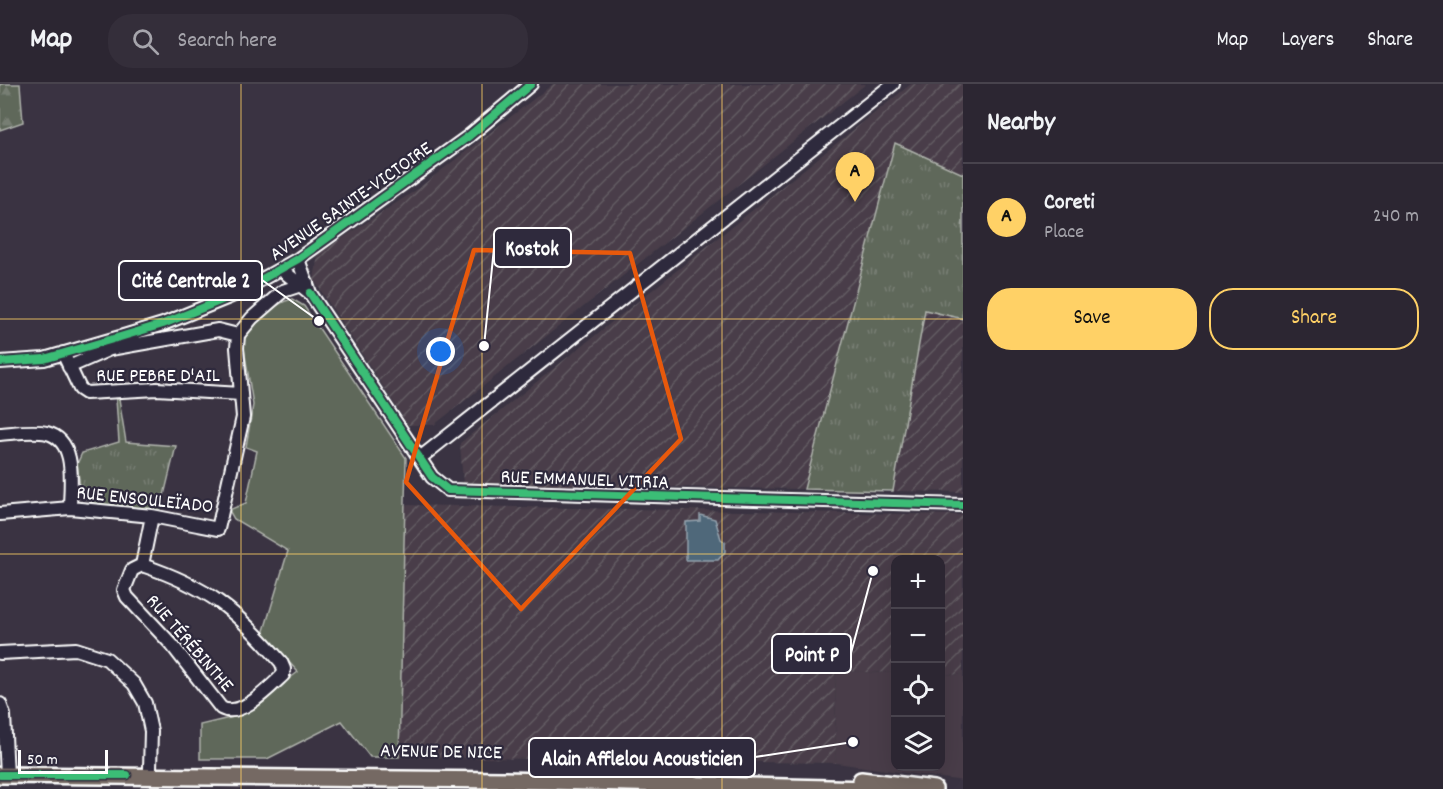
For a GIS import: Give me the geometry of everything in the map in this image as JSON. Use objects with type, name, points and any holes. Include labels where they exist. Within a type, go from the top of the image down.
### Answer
[{"type":"main road","name":"AVENUE DE NICE","points":[[127,775],[150,769],[641,786],[872,789]]},
{"type":"main road","name":"AVENUE DE NICE","points":[[3,775],[505,780],[837,778],[934,789]]},
{"type":"street","name":"AVENUE SAINTE-VICTOIRE","points":[[0,362],[44,359],[163,324],[234,295],[282,270],[469,136],[531,84]]},
{"type":"street","points":[[420,458],[893,84]]},
{"type":"street","points":[[298,259],[307,287]]},
{"type":"street","points":[[282,270],[307,287]]},
{"type":"street","points":[[69,367],[110,349],[218,330],[238,335],[252,318],[283,291],[307,287]]},
{"type":"street","name":"RUE EMMANUEL VITRIA","points":[[307,287],[432,477],[448,490],[963,505]]},
{"type":"street","name":"RUE ENSOULEÏADO","points":[[0,514],[70,508],[152,516],[218,530],[242,427],[238,335]]},
{"type":"street","name":"RUE PEBRE D'AIL","points":[[63,353],[80,389],[86,393],[157,389],[241,394]]},
{"type":"street","points":[[0,434],[49,434],[65,446],[69,456],[70,508]]},
{"type":"street","name":"RUE TÉRÉBINTHE","points":[[142,565],[152,516]]},
{"type":"street","name":"RUE TÉRÉBINTHE","points":[[142,565],[193,584],[219,599],[251,628],[281,662],[284,669],[283,675],[239,710],[227,711],[221,708],[172,645],[127,597],[124,590],[132,570],[142,565]]},
{"type":"street","points":[[0,653],[76,649],[107,659],[134,684],[146,703],[151,731],[150,769]]},
{"type":"street","points":[[0,704],[4,715],[3,775]]},
{"type":"highlighted area","points":[[474,250],[630,253],[681,439],[521,609],[406,482]]},
{"type":"shaded area","points":[[553,84],[866,84],[434,425],[408,425],[314,280],[318,254],[416,190]]},
{"type":"shaded area","points":[[911,84],[963,84],[963,174],[895,144],[804,489],[463,484],[460,443]]},
{"type":"shaded area","points":[[925,310],[963,319],[963,492],[893,491]]},
{"type":"shaded area","points":[[403,505],[963,515],[963,675],[945,674],[945,555],[891,555],[891,673],[835,671],[836,763],[399,757]]},
{"type":"shaded area","points":[[835,671],[891,673],[891,771],[836,763]]},
{"type":"shaded area","points":[[945,674],[963,675],[963,781],[892,771],[945,771]]},
{"type":"green space","points":[[0,84],[20,84],[23,122],[0,130]]},
{"type":"green space","points":[[895,143],[963,174],[963,319],[925,310],[893,491],[804,489]]},
{"type":"green space","points":[[292,299],[304,306],[406,458],[399,757],[370,757],[342,721],[267,759],[200,759],[200,725],[242,715],[298,672],[263,634],[288,551],[234,519],[229,510],[246,503],[257,451],[246,447],[253,405],[243,342],[246,335],[263,316],[278,305]]},
{"type":"green space","points":[[116,399],[119,399],[126,442],[176,446],[160,512],[95,504],[81,495],[77,464],[82,453],[119,442]]},
{"type":"water","points":[[700,515],[715,519],[721,539],[725,542],[725,552],[718,560],[686,560],[686,522],[700,521]]},
{"type":"cycle path","points":[[0,362],[44,359],[163,324],[234,295],[298,259],[469,136],[531,84]]},
{"type":"cycle path","points":[[310,293],[432,477],[448,490],[963,505]]},
{"type":"cycle path","points":[[0,775],[127,775]]},
{"type":"place","name":"Coreti","points":[[855,202]]},
{"type":"place","name":"Cité Centrale 2","points":[[319,321]]},
{"type":"place","name":"Kostok","points":[[484,346]]},
{"type":"place","name":"Point P","points":[[873,571]]},
{"type":"place","name":"Alain Afflelou Acousticien","points":[[853,742]]}]
